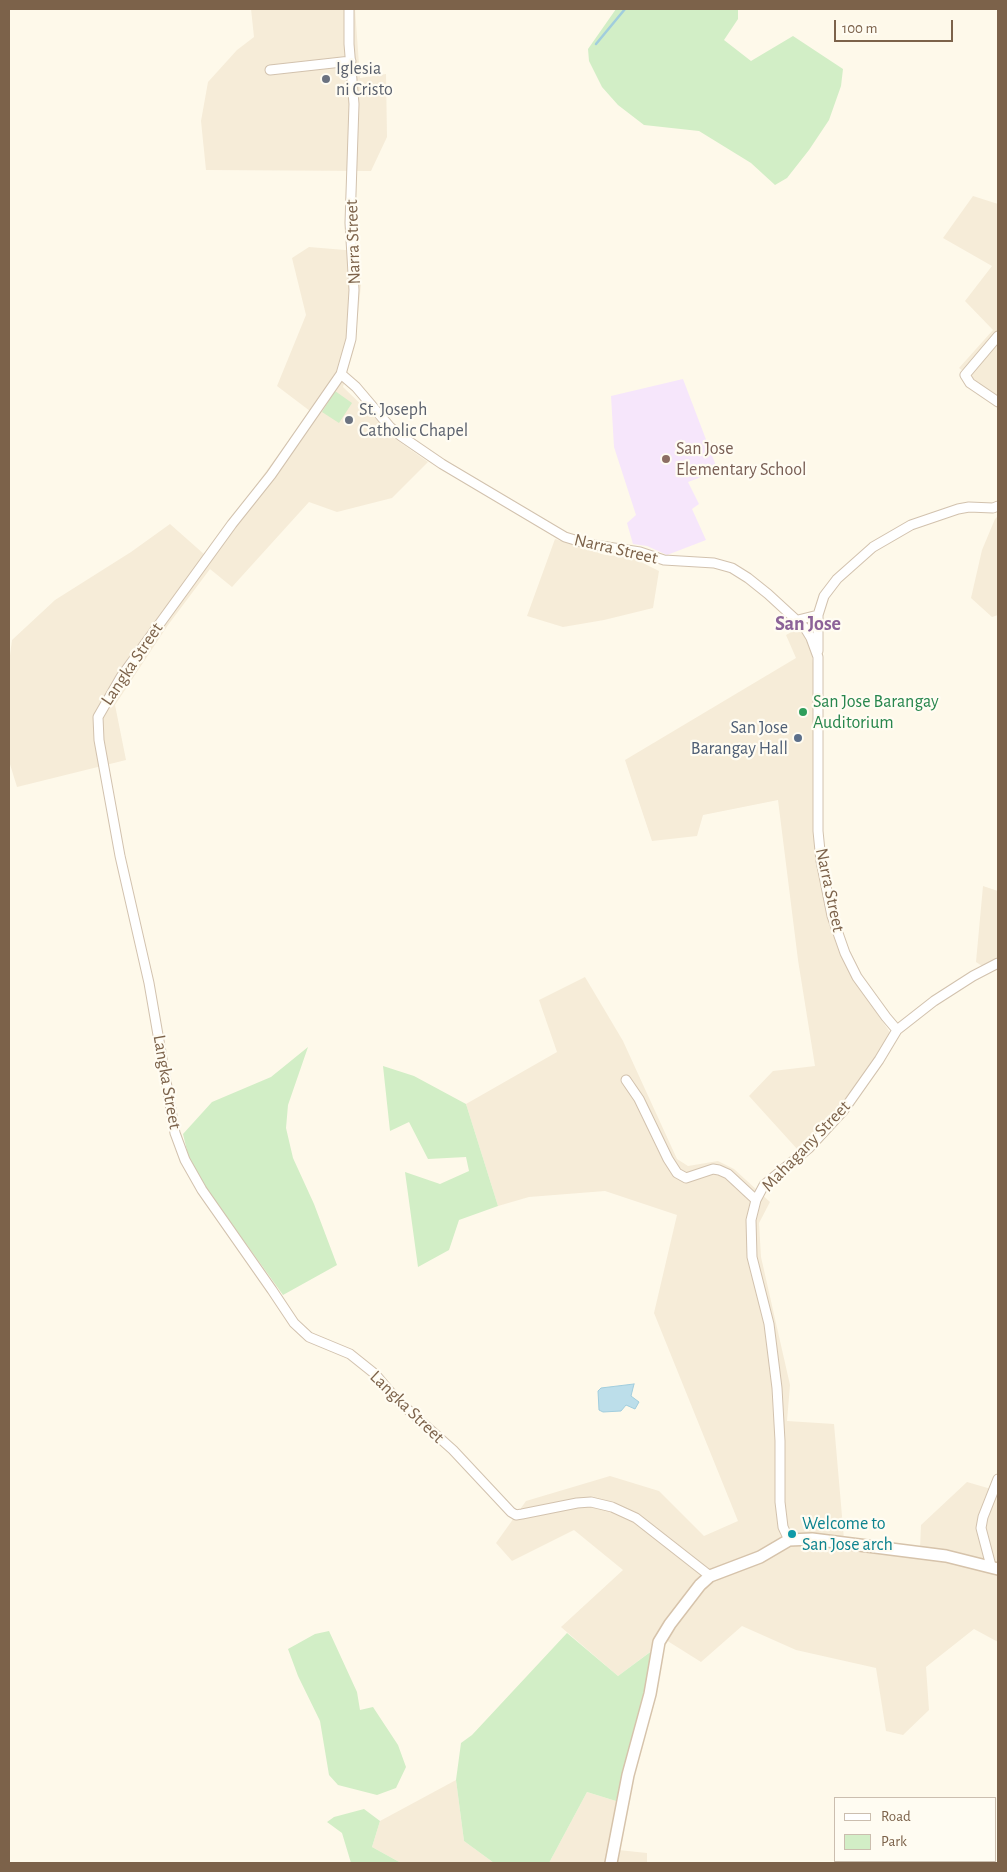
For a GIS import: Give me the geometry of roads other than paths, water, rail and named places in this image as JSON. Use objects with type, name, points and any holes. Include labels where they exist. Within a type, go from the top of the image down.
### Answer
[{"type":"street","name":"Narra Street","points":[[349,9],[354,104],[350,223],[354,290],[351,339],[341,374],[356,387],[390,427],[401,436],[442,464],[564,537],[606,547],[640,552],[664,560],[714,563],[732,568],[748,578],[798,620],[811,638],[818,657],[817,813],[821,861],[832,916],[845,953],[857,977],[897,1030]]},
{"type":"street","points":[[270,70],[351,61]]},
{"type":"street","points":[[998,336],[965,375],[970,383],[998,402]]},
{"type":"street","name":"Langka Street","points":[[341,374],[271,474],[232,524],[121,677],[98,718],[99,740],[120,856],[150,983],[175,1133],[185,1160],[202,1190],[294,1323],[309,1337],[350,1354],[375,1374],[398,1400],[453,1450],[511,1512],[516,1515],[577,1502],[591,1502],[612,1507],[636,1518],[710,1576]]},
{"type":"street","points":[[818,657],[818,615],[824,596],[830,587],[873,547],[911,525],[958,509],[969,507],[993,508],[998,506]]},
{"type":"street","points":[[798,620],[818,615]]},
{"type":"street","name":"Mahagany Street","points":[[789,1540],[783,1527],[780,1502],[780,1441],[777,1388],[768,1324],[752,1257],[751,1220],[756,1200],[764,1185],[809,1148],[843,1111],[879,1060],[897,1030],[934,1000],[972,976],[998,963]]},
{"type":"street","points":[[626,1080],[640,1099],[668,1159],[677,1173],[686,1178],[713,1169],[719,1170],[728,1174],[756,1200]]},
{"type":"street","points":[[994,1568],[981,1528],[983,1517],[998,1479]]},
{"type":"street","points":[[611,1863],[628,1775],[650,1694],[659,1642],[670,1624],[700,1585],[710,1576],[760,1557],[789,1540],[812,1539],[946,1556],[994,1568]]},
{"type":"water","points":[[634,1384],[631,1396],[639,1402],[635,1409],[626,1405],[621,1411],[603,1412],[599,1410],[598,1391],[601,1388]]},
{"type":"waterway","points":[[596,44],[625,9]]},
{"type":"place","name":"Iglesia ni Cristo","points":[[326,79]]},
{"type":"place","name":"St. Joseph Catholic Chapel","points":[[349,420]]},
{"type":"place","name":"San Jose Elementary School","points":[[666,459]]},
{"type":"place","name":"San Jose Barangay Auditorium","points":[[803,712]]},
{"type":"place","name":"San Jose Barangay Hall","points":[[798,738]]},
{"type":"place","name":"Welcome to San Jose arch","points":[[792,1534]]},
{"type":"district","name":"San Jose","points":[[808,624]]}]
